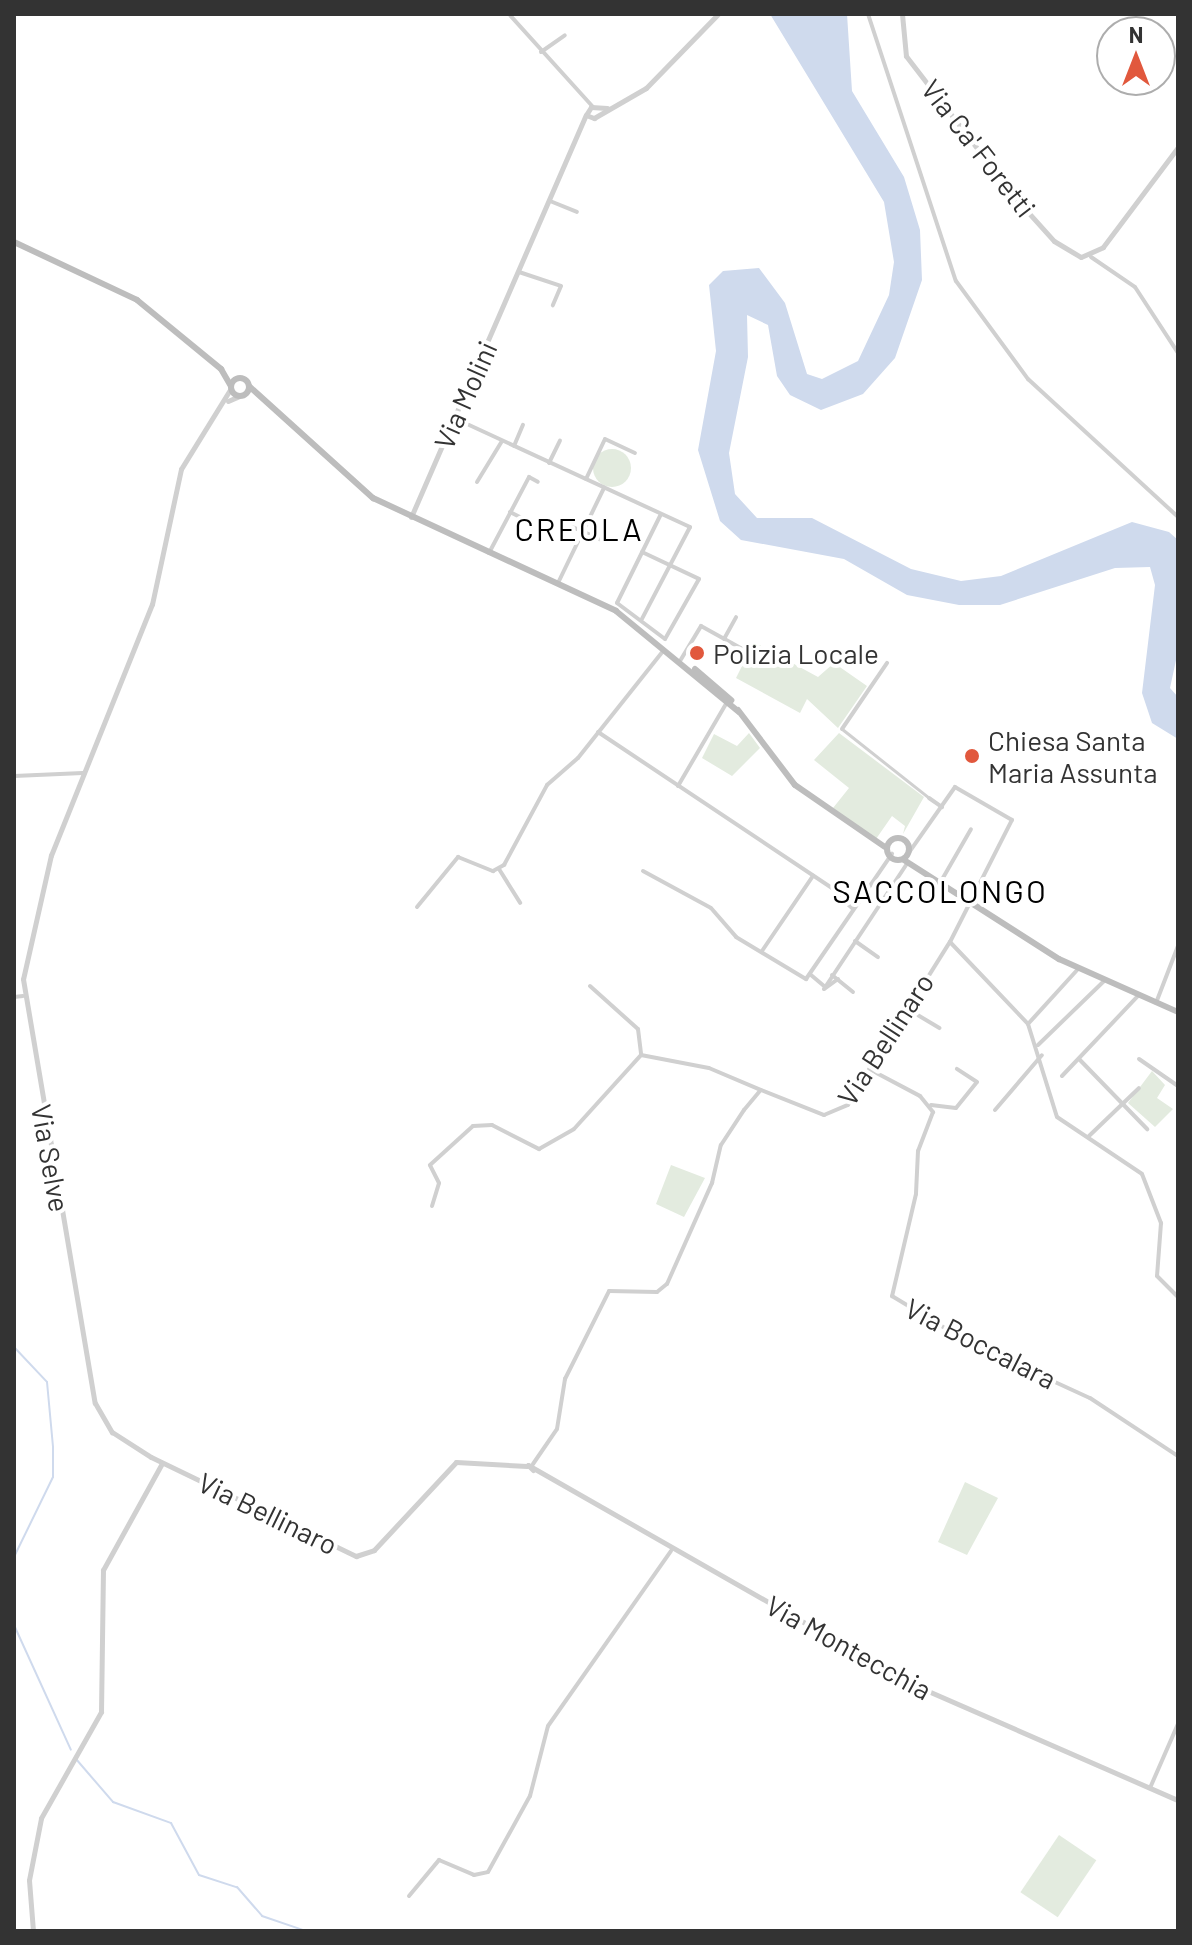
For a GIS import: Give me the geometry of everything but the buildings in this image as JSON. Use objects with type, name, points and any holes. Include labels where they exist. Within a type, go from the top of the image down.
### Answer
[{"type":"main road","points":[[14,242],[137,300],[221,369],[240,377],[257,400],[366,494],[410,518],[628,614],[653,634],[672,655],[715,682],[801,791],[885,847],[891,855],[1078,969],[1178,1012]]},
{"type":"main road","points":[[221,369],[231,387],[241,396],[257,400]]},
{"type":"main road","points":[[231,387],[240,377]]},
{"type":"main road","points":[[241,396],[250,387]]},
{"type":"main road","points":[[682,662],[739,712]]},
{"type":"main road","points":[[885,847],[892,838],[910,851],[905,862]]},
{"type":"street","points":[[509,14],[583,97],[592,112],[607,108],[655,80],[718,14]]},
{"type":"street","points":[[868,14],[956,281],[1028,379],[1178,517]]},
{"type":"street","name":"Via Ca' Foretti","points":[[902,14],[906,56],[974,148],[1054,241],[1091,257]]},
{"type":"street","points":[[541,52],[565,35]]},
{"type":"street","name":"Via Molini","points":[[410,518],[583,126],[592,112]]},
{"type":"street","points":[[1178,147],[1091,257],[1135,287],[1178,353]]},
{"type":"street","points":[[550,201],[577,212]]},
{"type":"street","points":[[519,272],[561,286],[553,305]]},
{"type":"street","name":"Via Selve","points":[[162,1463],[112,1432],[95,1403],[23,996],[51,855],[152,604],[181,469],[227,402],[231,387]]},
{"type":"street","name":"Via Selve","points":[[227,402],[241,396]]},
{"type":"street","points":[[454,418],[690,527],[642,619]]},
{"type":"street","points":[[514,446],[523,425]]},
{"type":"street","points":[[586,479],[605,439],[635,453]]},
{"type":"street","points":[[549,463],[560,440]]},
{"type":"street","points":[[477,482],[502,441]]},
{"type":"street","points":[[489,553],[529,477],[538,482]]},
{"type":"street","points":[[557,584],[604,488]]},
{"type":"street","points":[[510,512],[524,519]]},
{"type":"street","points":[[642,552],[699,579],[667,639],[653,634],[642,619],[628,614],[617,603],[642,552],[661,514]]},
{"type":"street","points":[[561,522],[602,540]]},
{"type":"street","points":[[724,639],[736,617]]},
{"type":"street","points":[[682,662],[701,626],[746,651]]},
{"type":"street","points":[[499,869],[547,785],[598,732],[665,649]]},
{"type":"street","points":[[887,663],[843,717],[842,729],[942,807],[910,851]]},
{"type":"street","points":[[678,786],[728,701]]},
{"type":"street","points":[[598,732],[854,906]]},
{"type":"street","points":[[14,776],[83,773]]},
{"type":"street","name":"Via Bellinaro","points":[[761,1090],[829,1116],[848,1105],[950,942],[1012,820],[955,787],[942,807]]},
{"type":"street","points":[[939,885],[971,829]]},
{"type":"street","points":[[643,871],[711,908],[736,937],[802,978],[811,975],[854,906],[891,855]]},
{"type":"street","points":[[417,907],[458,857],[499,869],[520,903]]},
{"type":"street","points":[[824,986],[905,862]]},
{"type":"street","points":[[762,951],[813,876]]},
{"type":"street","points":[[836,892],[849,899],[854,906]]},
{"type":"street","points":[[849,899],[861,896]]},
{"type":"street","points":[[855,941],[878,957]]},
{"type":"street","points":[[950,942],[1028,1024],[1042,1055],[1055,1114],[1142,1174],[1161,1223],[1157,1276],[1178,1297]]},
{"type":"street","points":[[1156,1003],[1178,946]]},
{"type":"street","points":[[1028,1024],[1078,969]]},
{"type":"street","points":[[811,975],[829,992],[838,979]]},
{"type":"street","points":[[832,975],[853,992]]},
{"type":"street","points":[[1038,1045],[1104,981]]},
{"type":"street","points":[[432,1206],[439,1183],[430,1165],[473,1126],[492,1125],[539,1149],[574,1129],[641,1055],[638,1029],[590,986]]},
{"type":"street","points":[[14,997],[23,996]]},
{"type":"street","points":[[1062,1076],[1138,996]]},
{"type":"street","points":[[906,1008],[939,1028]]},
{"type":"street","points":[[531,1466],[557,1429],[565,1379],[606,1296],[614,1288],[657,1292],[667,1284],[712,1183],[721,1145],[761,1090],[709,1068],[641,1055]]},
{"type":"street","points":[[995,1110],[1042,1055]]},
{"type":"street","points":[[1079,1059],[1147,1129]]},
{"type":"street","points":[[1139,1059],[1178,1086]]},
{"type":"street","points":[[869,1069],[931,1105],[956,1108],[977,1082],[957,1069]]},
{"type":"street","points":[[1089,1136],[1139,1088]]},
{"type":"street","name":"Via Boccalara","points":[[931,1105],[892,1296],[968,1342],[1096,1401],[1178,1456]]},
{"type":"street","name":"Via Bellinaro","points":[[162,1463],[361,1556],[456,1462],[531,1466]]},
{"type":"street","points":[[33,1931],[29,1880],[36,1834],[74,1753],[103,1704],[106,1560],[162,1463]]},
{"type":"street","name":"Via Montecchia","points":[[531,1466],[671,1551],[912,1684],[1178,1800]]},
{"type":"street","points":[[409,1896],[439,1860],[474,1875],[488,1872],[530,1796],[548,1726],[671,1551]]},
{"type":"street","points":[[1150,1788],[1178,1724]]},
{"type":"shaded area","points":[[612,449],[626,454],[631,468],[626,482],[612,487],[598,482],[593,468],[598,454]]},
{"type":"shaded area","points":[[754,642],[818,677],[834,663],[867,686],[838,728],[807,699],[800,713],[736,678]]},
{"type":"shaded area","points":[[749,733],[760,748],[732,776],[702,758],[714,734],[737,746]]},
{"type":"shaded area","points":[[839,733],[924,797],[903,834],[905,826],[892,816],[876,839],[833,808],[849,788],[814,760]]},
{"type":"shaded area","points":[[1152,1071],[1165,1085],[1157,1098],[1173,1109],[1155,1127],[1128,1103]]},
{"type":"shaded area","points":[[671,1165],[705,1178],[684,1217],[656,1204]]},
{"type":"shaded area","points":[[965,1482],[998,1498],[967,1555],[938,1542]]},
{"type":"shaded area","points":[[1059,1835],[1096,1860],[1058,1917],[1020,1892]]},
{"type":"water","points":[[770,14],[847,14],[852,91],[904,177],[920,230],[922,280],[895,358],[863,394],[821,410],[790,395],[777,376],[768,325],[747,315],[748,357],[729,453],[735,494],[757,518],[812,518],[911,569],[961,581],[1001,576],[1132,522],[1169,532],[1178,540],[1178,651],[1170,688],[1178,697],[1178,739],[1152,723],[1142,693],[1155,585],[1150,567],[1115,568],[1000,605],[959,605],[907,595],[844,559],[741,540],[720,521],[698,450],[716,351],[709,285],[723,271],[759,268],[785,303],[807,374],[822,379],[858,361],[889,295],[894,262],[884,202]]},
{"type":"waterway","points":[[14,1347],[47,1382],[53,1447],[53,1477],[14,1557]]},
{"type":"waterway","points":[[14,1625],[71,1750]]},
{"type":"waterway","points":[[76,1759],[113,1802],[171,1823],[199,1875],[237,1887],[262,1916],[306,1931]]},
{"type":"place","name":"Polizia Locale","points":[[697,653]]},
{"type":"place","name":"Chiesa Santa Maria Assunta","points":[[972,756]]},
{"type":"district","name":"CREOLA","points":[[579,528]]},
{"type":"district","name":"SACCOLONGO","points":[[940,890]]}]
